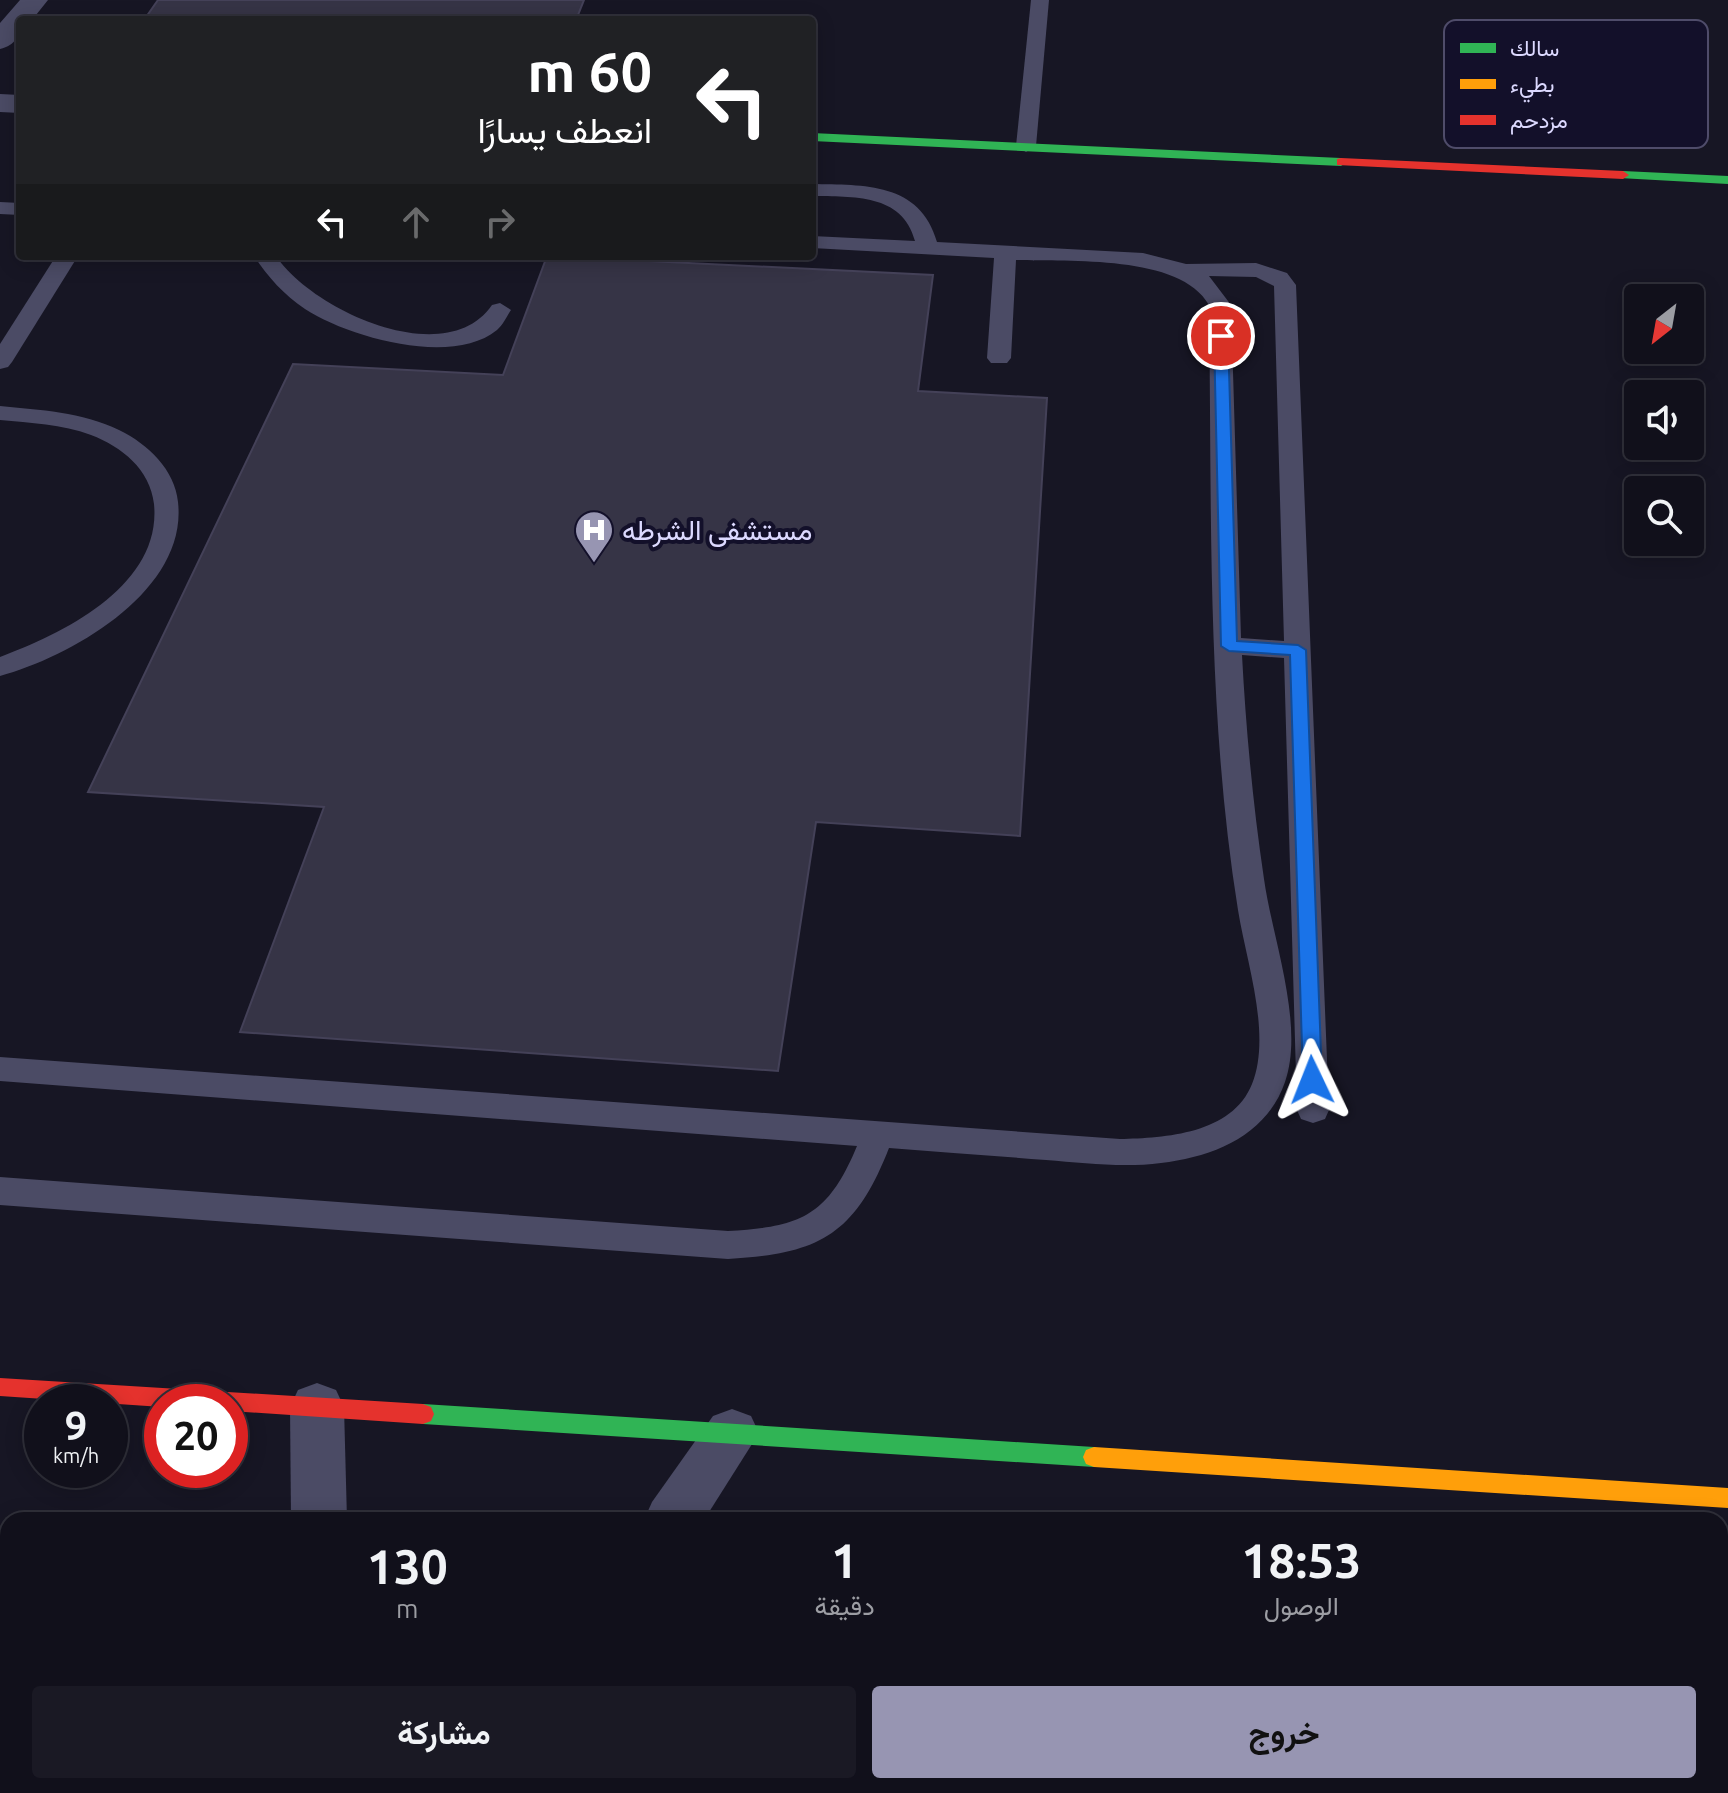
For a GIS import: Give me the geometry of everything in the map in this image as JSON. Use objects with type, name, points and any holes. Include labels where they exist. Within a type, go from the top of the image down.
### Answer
[{"type":"street","points":[[21,16],[34,0]]},
{"type":"street","points":[[0,41],[16,22]]},
{"type":"street","points":[[816,137],[1728,180]]},
{"type":"street","points":[[0,1387],[1728,1498]]},
{"type":"street","points":[[317,1407],[319,1512]]},
{"type":"street","points":[[678,1512],[732,1433]]},
{"type":"lane","points":[[1026,146],[1040,0]]},
{"type":"lane","points":[[816,190],[866,193],[903,205],[917,218],[928,248]]},
{"type":"lane","points":[[816,242],[1143,260],[1186,271],[1265,270],[1284,281],[1313,1110]]},
{"type":"lane","points":[[999,358],[1005,253]]},
{"type":"lane","points":[[0,362],[64,260]]},
{"type":"lane","points":[[268,260],[289,286],[309,301],[374,332],[456,338],[482,331],[492,324],[500,310]]},
{"type":"lane","points":[[0,1069],[1153,1153],[1212,1139],[1235,1125],[1255,1107],[1268,1087],[1275,1064],[1276,1040],[1253,906],[1238,785],[1229,646],[1220,305],[1209,287],[1186,271]]},
{"type":"lane","points":[[0,413],[69,422],[122,442],[150,464],[162,482],[168,513],[161,546],[149,569],[130,592],[76,633],[0,667]]},
{"type":"lane","points":[[1229,646],[1298,650]]},
{"type":"lane","points":[[0,1191],[728,1245],[762,1244],[794,1237],[824,1223],[846,1203],[861,1179],[878,1134]]},
{"type":"building","points":[[158,0],[584,0],[578,16],[147,16]]},
{"type":"building","points":[[546,260],[628,260],[933,275],[918,391],[1047,398],[1020,836],[816,822],[778,1071],[240,1032],[324,807],[88,792],[293,364],[503,375]]},
{"type":"traffic: fast","points":[[816,137],[1341,162]]},
{"type":"traffic: fast","points":[[1623,175],[1728,180]]},
{"type":"traffic: fast","points":[[423,1414],[1094,1457]]},
{"type":"traffic: slow","points":[[1094,1457],[1728,1498]]},
{"type":"traffic: jam","points":[[1341,162],[1623,175]]},
{"type":"traffic: jam","points":[[0,1387],[423,1414]]},
{"type":"place","name":"مستشفى الشرطه","points":[[594,564]]},
{"type":"route","points":[[1221,336],[1229,646],[1298,650],[1312,1080]]}]
